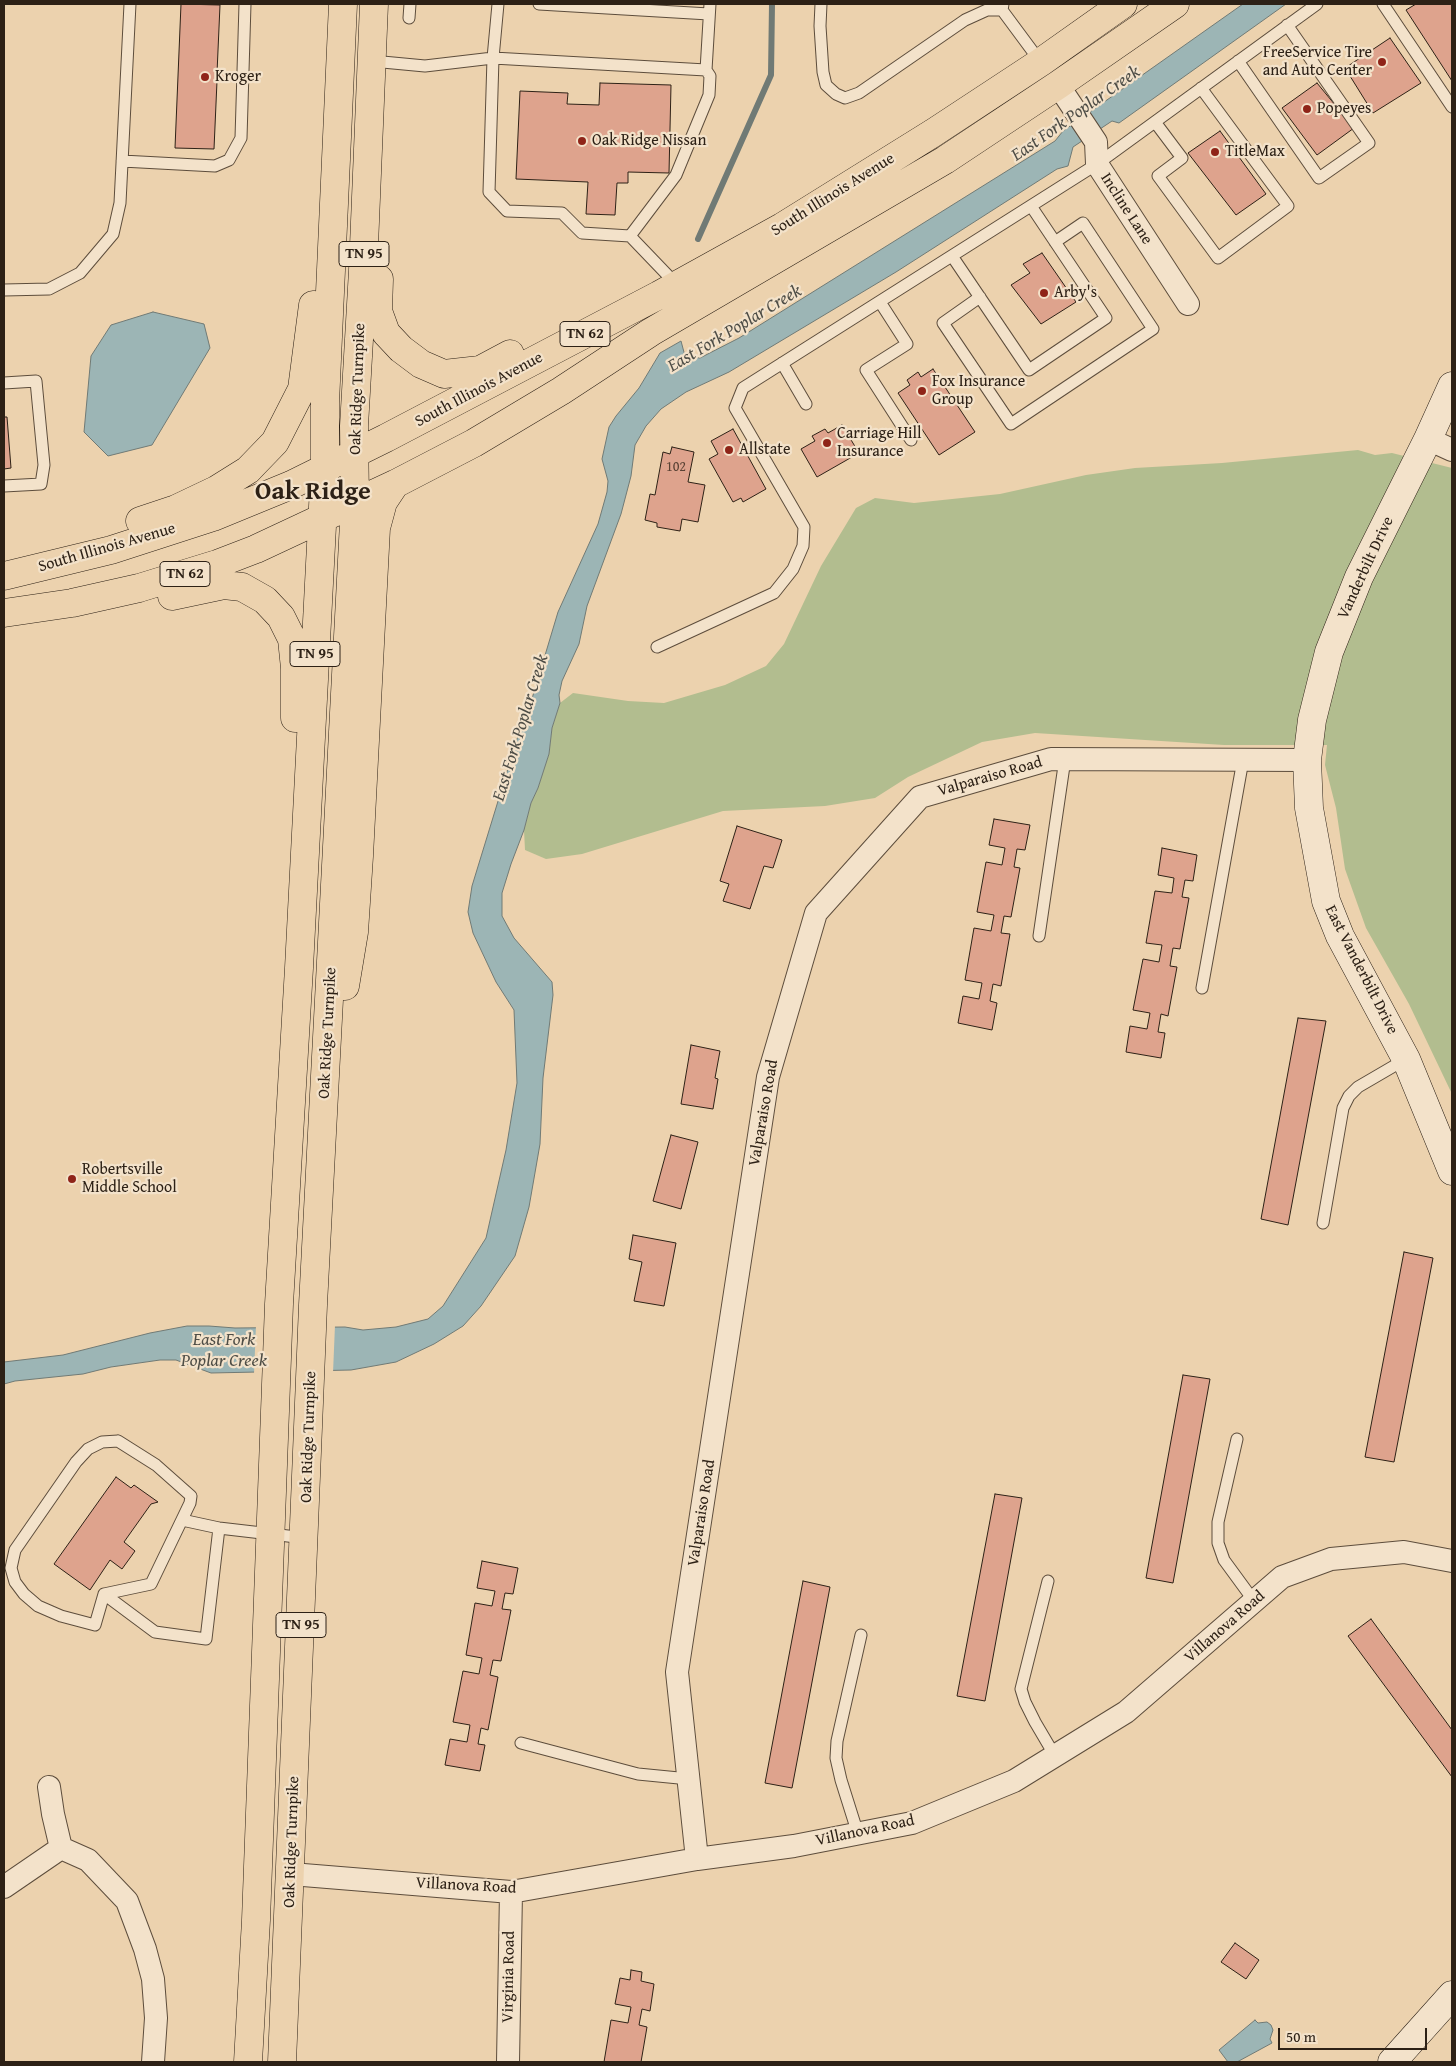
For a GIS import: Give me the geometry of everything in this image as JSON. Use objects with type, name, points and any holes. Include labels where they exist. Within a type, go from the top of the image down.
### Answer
[{"type":"highway","points":[[50,565],[96,535],[176,509],[216,490],[248,470],[275,442],[302,389],[311,326],[321,218],[338,109],[329,4]]},
{"type":"highway","name":"Oak Ridge Turnpike","points":[[248,2062],[256,1920],[279,1304],[325,468],[325,403],[342,4]]},
{"type":"highway","name":"Oak Ridge Turnpike","points":[[282,2062],[305,1538],[313,1305],[355,503],[354,426],[369,143],[374,4]]},
{"type":"highway","name":"South Illinois Avenue","points":[[4,576],[111,550],[212,517],[291,485],[354,454],[623,314],[782,227],[933,133],[1053,79],[1123,4]]},
{"type":"highway","name":"South Illinois Avenue","points":[[355,503],[474,443],[561,391],[651,332],[945,160],[1053,79],[1175,4]]},
{"type":"highway","points":[[369,143],[381,220],[378,311],[386,333],[400,349],[421,364],[444,374],[480,370],[564,326],[623,314]]},
{"type":"highway","points":[[323,1123],[354,932],[376,528],[383,502],[395,484]]},
{"type":"highway","name":"TN 62","points":[[4,613],[72,603],[139,588],[216,564],[256,549],[355,503]]},
{"type":"highway","points":[[72,603],[151,601],[206,587],[224,585],[242,587],[265,600],[281,617],[292,639],[295,668],[296,752],[307,821]]},
{"type":"street","name":"Incline Lane","points":[[1053,79],[1188,304]]},
{"type":"street","name":"Vanderbilt Drive","points":[[1307,760],[1312,720],[1328,652],[1359,577],[1440,444],[1452,386]]},
{"type":"street","name":"Valparaiso Road","points":[[697,1860],[678,1672],[768,1077],[816,913],[920,797],[1051,759],[1307,760]]},
{"type":"street","name":"East Vanderbilt Drive","points":[[1307,760],[1309,808],[1326,901],[1340,936],[1406,1059],[1452,1171]]},
{"type":"street","name":"Villanova Road","points":[[291,1874],[510,1892],[697,1860],[794,1846],[912,1823],[1014,1781],[1126,1712],[1282,1577],[1331,1559],[1404,1552],[1452,1561]]},
{"type":"street","points":[[49,1787],[61,1848]]},
{"type":"street","points":[[4,1887],[61,1848]]},
{"type":"street","points":[[61,1848],[88,1860],[127,1901],[145,1949],[153,1979],[156,2018],[153,2062]]},
{"type":"street","name":"Virginia Road","points":[[508,2062],[510,1892]]},
{"type":"street","points":[[1392,2062],[1452,1995]]},
{"type":"lane","points":[[4,290],[48,289],[80,273],[113,234],[120,203],[130,4]]},
{"type":"lane","points":[[122,161],[214,166],[229,160],[241,138],[244,4]]},
{"type":"lane","points":[[409,18],[410,4]]},
{"type":"lane","points":[[498,4],[493,58],[489,192],[507,211],[562,213],[582,233],[630,236],[677,285]]},
{"type":"lane","points":[[539,4],[709,9],[706,70],[710,76],[709,95],[676,175],[630,236]]},
{"type":"lane","points":[[821,4],[820,26],[823,72],[826,85],[836,94],[846,98],[859,93],[964,20],[987,10],[1002,7],[1053,79]]},
{"type":"lane","points":[[657,647],[774,592],[793,569],[803,546],[804,528],[735,408],[743,388],[1031,206],[1096,153],[1155,122],[1317,4]]},
{"type":"lane","points":[[1383,4],[1452,107]]},
{"type":"lane","points":[[1238,61],[1319,178],[1369,143],[1287,25]]},
{"type":"lane","points":[[372,61],[425,66],[493,58],[706,70]]},
{"type":"lane","points":[[1155,122],[1182,158],[1158,176],[1218,258],[1288,206],[1201,88]]},
{"type":"lane","points":[[952,256],[1029,370],[1106,318],[1031,206]]},
{"type":"lane","points":[[980,298],[943,323],[1011,424],[1153,328],[1083,223],[1055,242]]},
{"type":"lane","points":[[880,302],[907,344],[866,370],[911,440]]},
{"type":"lane","points":[[782,363],[806,404]]},
{"type":"lane","points":[[4,383],[36,381],[44,465],[41,484],[4,486]]},
{"type":"lane","points":[[1039,936],[1066,759]]},
{"type":"lane","points":[[1202,988],[1243,760]]},
{"type":"lane","points":[[1323,1223],[1343,1108],[1349,1096],[1358,1087],[1406,1059]]},
{"type":"lane","points":[[1237,1440],[1218,1522],[1218,1543],[1224,1560],[1254,1601]]},
{"type":"lane","points":[[102,1442],[118,1442],[156,1465],[191,1496],[190,1503],[151,1584],[104,1594],[95,1626],[38,1606],[24,1594],[15,1582],[11,1568],[15,1550],[76,1462],[88,1449],[102,1442]]},
{"type":"lane","points":[[182,1520],[220,1528],[305,1538]]},
{"type":"lane","points":[[104,1594],[155,1632],[206,1639],[220,1528]]},
{"type":"lane","points":[[1048,1580],[1021,1689],[1035,1722],[1055,1756]]},
{"type":"lane","points":[[858,1834],[840,1780],[836,1758],[837,1741],[861,1635]]},
{"type":"lane","points":[[521,1743],[638,1774],[688,1779]]},
{"type":"green space","points":[[1358,450],[1375,455],[1392,453],[1452,468],[1452,1094],[1409,1004],[1366,928],[1345,869],[1336,808],[1325,765],[1327,745],[1224,745],[1035,733],[982,742],[908,777],[875,798],[825,806],[723,811],[582,854],[546,859],[525,850],[524,830],[531,803],[549,754],[552,728],[560,703],[573,693],[628,701],[664,703],[725,685],[766,666],[784,644],[821,566],[856,508],[875,498],[914,503],[1000,494],[1086,475],[1135,468],[1222,463]]},
{"type":"water","name":"East Fork Poplar Creek","points":[[1243,4],[1286,4],[1119,123],[1112,121],[1073,147],[1068,166],[1057,169],[896,272],[729,372],[686,392],[661,409],[646,426],[635,445],[631,476],[621,514],[587,606],[579,644],[562,681],[559,695],[560,703],[552,728],[549,754],[502,893],[502,916],[514,938],[552,982],[553,995],[543,1078],[540,1144],[529,1207],[515,1256],[481,1306],[463,1326],[434,1344],[396,1362],[351,1370],[211,1373],[176,1360],[160,1360],[111,1367],[83,1374],[15,1381],[4,1384],[4,1362],[63,1355],[150,1333],[187,1326],[235,1328],[345,1327],[363,1330],[396,1327],[428,1319],[443,1306],[486,1238],[506,1150],[517,1083],[514,1010],[496,982],[473,933],[468,912],[472,886],[558,612],[598,524],[607,492],[608,481],[602,459],[609,427],[639,388],[660,353],[681,341],[685,356],[700,358],[739,338],[1055,141],[1063,131]]},
{"type":"water","points":[[153,312],[204,324],[210,348],[152,445],[108,456],[84,432],[91,356],[111,325]]},
{"type":"water","points":[[1255,2020],[1258,2023],[1267,2022],[1271,2025],[1273,2030],[1270,2039],[1272,2043],[1237,2062],[1228,2062],[1219,2050]]},
{"type":"pier","points":[[256,1325],[335,1325],[333,1373],[254,1374]]},
{"type":"building","name":"Kroger","points":[[181,4],[220,5],[217,73],[232,73],[232,81],[217,81],[214,149],[175,148]]},
{"type":"building","points":[[1416,4],[1452,4],[1452,81],[1406,10]]},
{"type":"building","points":[[1390,38],[1421,83],[1373,113],[1345,68]]},
{"type":"building","points":[[600,83],[671,85],[669,173],[628,172],[628,183],[617,183],[615,215],[586,214],[588,182],[516,179],[520,91],[568,93],[567,104],[599,105]]},
{"type":"building","points":[[1317,83],[1354,128],[1317,155],[1282,108]]},
{"type":"building","points":[[1220,131],[1266,194],[1236,215],[1188,153]]},
{"type":"building","name":"Arby's","points":[[1042,253],[1076,302],[1041,324],[1011,285],[1030,273],[1023,264]]},
{"type":"building","points":[[933,369],[975,432],[939,455],[898,393],[910,385],[907,380],[918,372],[921,377]]},
{"type":"building","points":[[4,417],[7,417],[11,468],[4,469]]},
{"type":"building","points":[[842,425],[859,453],[817,477],[801,449],[815,441],[812,436],[825,429],[828,433]]},
{"type":"building","points":[[733,429],[766,489],[743,502],[741,498],[733,502],[709,459],[718,454],[711,441]]},
{"type":"building","points":[[672,447],[694,452],[688,482],[705,485],[698,522],[682,519],[680,531],[657,527],[657,523],[645,520],[650,494],[655,495],[663,452],[670,454]]},
{"type":"building","points":[[994,819],[1030,825],[1025,850],[1017,849],[1014,867],[1020,868],[1011,917],[1004,916],[1001,933],[1010,934],[1001,986],[993,984],[990,1001],[997,1003],[992,1030],[958,1023],[963,996],[979,999],[982,983],[965,980],[974,928],[991,931],[994,915],[977,912],[986,862],[1002,865],[1005,848],[989,845]]},
{"type":"building","points":[[737,826],[782,840],[773,868],[764,866],[750,909],[723,901],[729,884],[720,881]]},
{"type":"building","points":[[1162,848],[1197,855],[1193,881],[1185,880],[1182,897],[1189,898],[1180,949],[1173,948],[1170,966],[1177,967],[1168,1016],[1161,1014],[1158,1032],[1165,1033],[1161,1058],[1126,1052],[1130,1026],[1147,1029],[1150,1013],[1133,1010],[1143,959],[1159,962],[1162,945],[1146,943],[1155,891],[1172,893],[1174,878],[1158,875]]},
{"type":"building","points":[[1298,1018],[1326,1021],[1288,1225],[1261,1219]]},
{"type":"building","points":[[691,1045],[720,1051],[715,1078],[718,1079],[713,1109],[681,1104]]},
{"type":"building","points":[[671,1135],[698,1142],[681,1209],[653,1201]]},
{"type":"building","points":[[633,1235],[676,1243],[664,1306],[634,1301],[642,1262],[629,1259]]},
{"type":"building","points":[[1404,1252],[1433,1258],[1394,1462],[1365,1457]]},
{"type":"building","points":[[1183,1375],[1210,1379],[1173,1583],[1146,1578]]},
{"type":"building","points":[[116,1477],[131,1488],[134,1485],[158,1502],[151,1504],[124,1542],[135,1551],[122,1569],[110,1560],[90,1590],[54,1564]]},
{"type":"building","points":[[995,1494],[1022,1498],[985,1701],[957,1696]]},
{"type":"building","points":[[482,1561],[518,1568],[513,1594],[505,1593],[502,1609],[511,1610],[501,1661],[493,1660],[490,1675],[498,1677],[488,1730],[481,1728],[478,1744],[485,1745],[480,1771],[445,1765],[450,1739],[467,1742],[470,1725],[453,1722],[463,1671],[479,1674],[482,1658],[466,1655],[475,1603],[492,1606],[495,1591],[477,1588]]},
{"type":"building","points":[[803,1581],[830,1587],[792,1788],[765,1783]]},
{"type":"building","points":[[1371,1619],[1452,1730],[1452,1777],[1348,1636]]},
{"type":"building","points":[[1235,1943],[1259,1960],[1246,1979],[1221,1962]]},
{"type":"building","points":[[631,1970],[642,1972],[641,1981],[654,1984],[650,2011],[642,2009],[639,2025],[647,2027],[641,2062],[604,2062],[611,2020],[628,2023],[631,2007],[615,2004],[620,1978],[630,1980]]},
{"type":"waterway","points":[[698,239],[771,75],[772,4]]},
{"type":"place","name":"FreeService Tire and Auto Center","points":[[1382,62]]},
{"type":"place","name":"Kroger","points":[[205,77]]},
{"type":"place","name":"Popeyes","points":[[1307,109]]},
{"type":"place","name":"Oak Ridge Nissan","points":[[582,141]]},
{"type":"place","name":"TitleMax","points":[[1215,152]]},
{"type":"place","name":"Arby's","points":[[1044,293]]},
{"type":"place","name":"Fox Insurance Group","points":[[922,391]]},
{"type":"place","name":"Carriage Hill Insurance","points":[[827,443]]},
{"type":"place","name":"Allstate","points":[[729,450]]},
{"type":"place","name":"Robertsville Middle School","points":[[72,1179]]},
{"type":"district","name":"Oak Ridge","points":[[313,492]]}]
